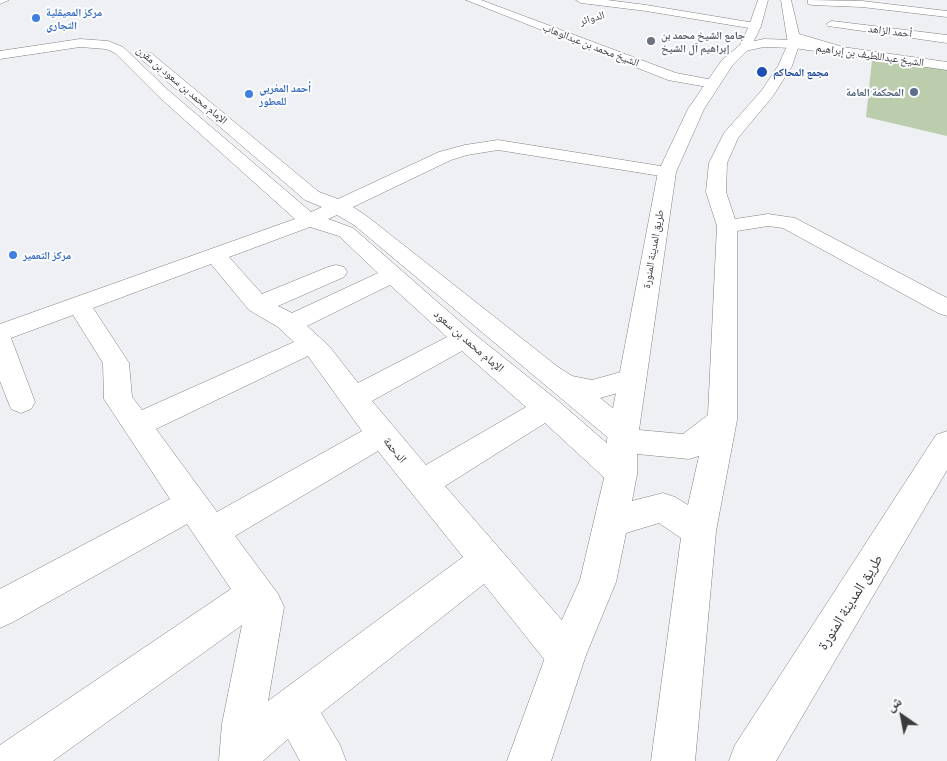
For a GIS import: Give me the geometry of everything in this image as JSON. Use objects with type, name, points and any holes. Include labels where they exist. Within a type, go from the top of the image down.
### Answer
[{"type":"street","points":[[0,1],[4,0]]},
{"type":"street","name":"الشيخ محمد بن عبدالوهاب","points":[[471,0],[673,77],[713,84]]},
{"type":"street","points":[[581,0],[756,26]]},
{"type":"street","points":[[663,12],[681,0]]},
{"type":"street","name":"طريق المدينة المنورة","points":[[529,761],[566,656],[598,582],[621,474],[622,437],[667,172],[696,109],[727,63],[745,46],[756,26],[763,0]]},
{"type":"street","points":[[673,761],[699,531],[722,420],[727,226],[716,192],[718,163],[730,137],[768,93],[785,66],[794,40],[786,0]]},
{"type":"street","points":[[812,2],[862,2],[947,14]]},
{"type":"street","name":"الدوائر","points":[[606,14],[634,7]]},
{"type":"street","points":[[887,7],[885,22],[888,30]]},
{"type":"street","name":"أحمد الزاهد","points":[[832,24],[888,30],[919,49],[947,39]]},
{"type":"street","name":"الدوائر","points":[[551,30],[569,25]]},
{"type":"street","name":"الإمام محمد بن سعود بن مقرن","points":[[0,49],[63,40],[92,39],[115,40],[134,46],[184,86],[312,196],[337,206]]},
{"type":"street","name":"الشيخ عبداللطيف بن إبراهيم","points":[[745,46],[794,40],[839,50],[919,49],[947,66]]},
{"type":"street","name":"الإمام محمد بن سعود بن مقرن","points":[[0,55],[80,43],[114,47],[163,94],[292,207],[310,220]]},
{"type":"street","points":[[0,333],[310,220],[445,156],[478,147],[498,145],[667,172]]},
{"type":"street","name":"الإمام محمد بن سعود","points":[[337,206],[361,221],[548,374],[555,396],[621,474]]},
{"type":"street","name":"الإمام محمد بن سعود","points":[[310,220],[346,232],[464,338],[622,437]]},
{"type":"street","points":[[727,226],[768,220],[788,222],[947,308]]},
{"type":"street","name":"الدحمة","points":[[215,255],[258,306],[290,324],[320,352],[382,434],[566,656]]},
{"type":"street","points":[[258,306],[336,272]]},
{"type":"street","points":[[290,324],[394,274]]},
{"type":"street","points":[[78,304],[116,364],[118,399],[265,607],[243,724],[242,755]]},
{"type":"street","points":[[353,398],[464,338]]},
{"type":"street","points":[[0,342],[21,402]]},
{"type":"street","points":[[136,425],[312,344]]},
{"type":"street","name":"الإمام محمد بن سعود","points":[[555,396],[592,390],[632,379]]},
{"type":"street","points":[[422,483],[555,396]]},
{"type":"street","points":[[622,437],[689,447],[722,420]]},
{"type":"street","points":[[212,532],[382,434]]},
{"type":"street","name":"طريق المدينة المنورة","points":[[751,761],[947,443]]},
{"type":"street","points":[[0,609],[192,504]]},
{"type":"street","points":[[612,522],[663,508],[699,531]]},
{"type":"street","points":[[242,755],[294,708],[486,561]]},
{"type":"street","points":[[15,761],[255,594]]},
{"type":"street","points":[[294,708],[324,761]]},
{"type":"green space","points":[[872,60],[947,69],[947,136],[866,117]]},
{"type":"place","name":"مركز المعيقلية التجاري","points":[[36,18]]},
{"type":"place","name":"جامع الشيخ محمد بن إبراهيم آل الشيخ","points":[[651,41]]},
{"type":"place","name":"مجمع المحاكم","points":[[762,72]]},
{"type":"place","name":"المحكمة العامة","points":[[914,92]]},
{"type":"place","name":"أحمد المغربي للعطور","points":[[249,94]]},
{"type":"place","name":"مركز التعمير","points":[[13,255]]}]
